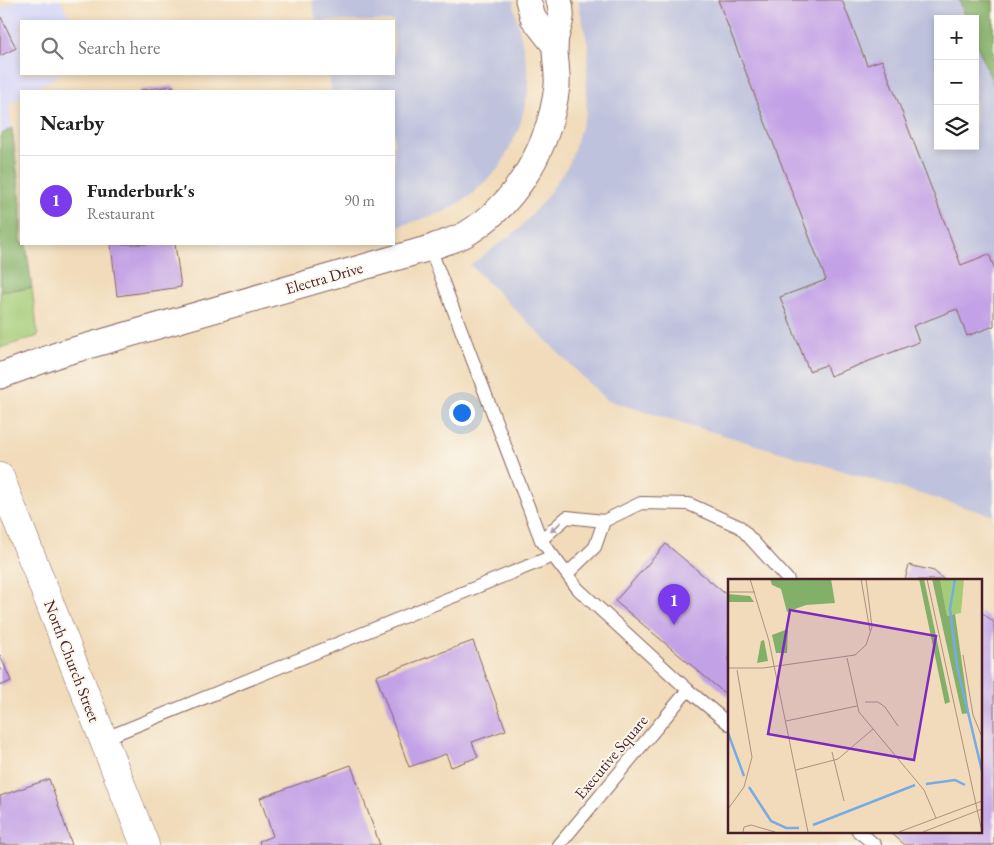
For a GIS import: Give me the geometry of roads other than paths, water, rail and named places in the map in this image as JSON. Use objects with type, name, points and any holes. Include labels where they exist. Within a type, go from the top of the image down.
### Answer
[{"type":"main road","name":"North Church Street","points":[[0,477],[145,845]]},
{"type":"street","points":[[528,0],[533,18],[555,46]]},
{"type":"street","name":"Electra Drive","points":[[0,376],[60,354],[430,248],[464,235],[484,222],[517,188],[546,138],[557,84],[555,46],[563,14],[559,0]]},
{"type":"lane","points":[[430,248],[541,540],[578,589],[688,690],[728,723]]},
{"type":"lane","points":[[541,540],[567,517],[604,521],[642,503],[689,504],[740,527],[787,579]]},
{"type":"lane","points":[[567,574],[595,547],[604,521]]},
{"type":"lane","points":[[103,739],[553,556]]},
{"type":"lane","name":"Executive Square","points":[[559,845],[688,690]]},
{"type":"lane","points":[[859,832],[874,845]]},
{"type":"place","name":"Funderburk's","points":[[674,625]]}]
